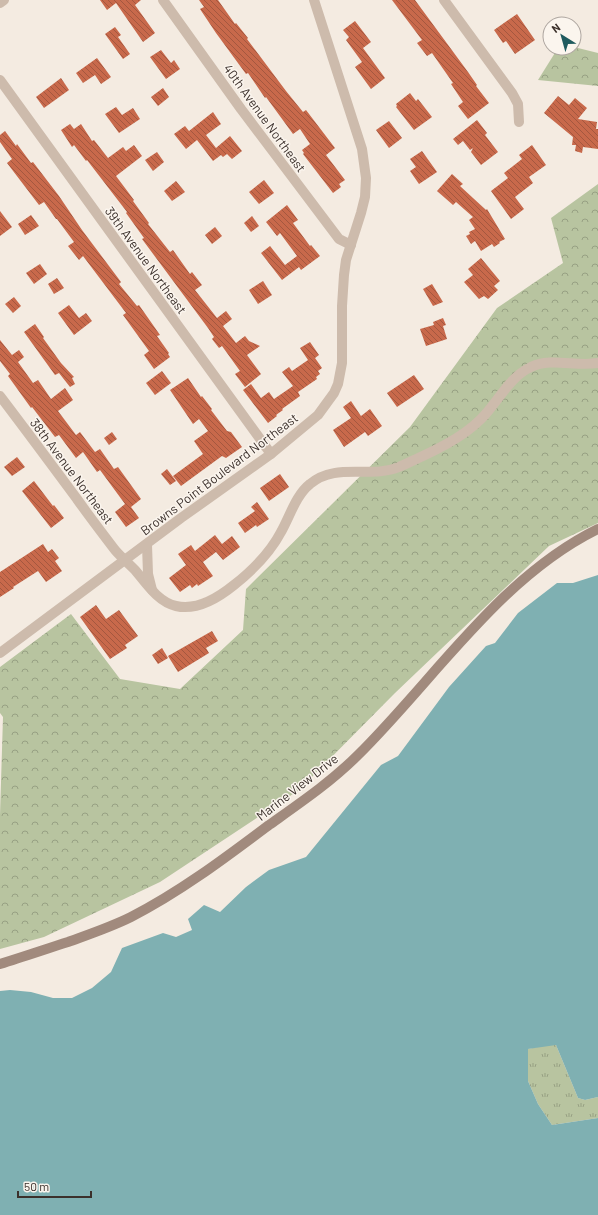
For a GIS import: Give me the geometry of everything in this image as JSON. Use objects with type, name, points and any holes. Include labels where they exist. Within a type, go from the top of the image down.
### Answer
[{"type":"main road","name":"Marine View Drive","points":[[0,964],[93,933],[132,917],[179,889],[249,840],[331,780],[358,755],[413,697],[462,641],[521,581],[567,546],[598,529]]},
{"type":"street","points":[[0,3],[4,0]]},
{"type":"street","name":"40th Avenue Northeast","points":[[163,0],[241,109],[336,236],[351,245]]},
{"type":"street","name":"Browns Point Boulevard Northeast","points":[[0,654],[147,544],[271,454],[318,415],[326,405],[338,384],[342,363],[343,285],[346,260],[365,198],[367,183],[362,149],[314,0]]},
{"type":"street","points":[[444,0],[512,93],[518,104],[519,122]]},
{"type":"street","name":"39th Avenue Northeast","points":[[0,80],[271,454]]},
{"type":"street","name":"38th Avenue Northeast","points":[[0,396],[114,548],[159,598],[175,606],[181,607],[198,606],[206,602],[234,585],[257,564],[266,555],[280,534],[302,492],[310,483],[322,477],[345,471],[377,472],[392,469],[428,454],[462,434],[482,418],[520,374],[531,367],[548,363],[589,365],[598,363]]},
{"type":"street","points":[[147,544],[148,574],[152,590]]},
{"type":"green space","points":[[582,49],[598,53],[598,86],[538,80],[553,56],[582,56]]},
{"type":"green space","points":[[598,184],[598,523],[549,546],[395,693],[299,790],[160,882],[44,937],[0,949],[0,815],[3,717],[0,713],[0,667],[71,614],[120,679],[180,689],[243,630],[246,589],[410,427],[497,308],[563,263],[551,218]]},
{"type":"green space","points":[[546,1045],[556,1045],[578,1098],[585,1100],[598,1097],[598,1118],[552,1125],[538,1104],[528,1081],[528,1049]]},
{"type":"water","points":[[598,575],[598,1097],[585,1100],[578,1098],[556,1045],[528,1049],[528,1081],[538,1104],[552,1125],[598,1118],[598,1215],[0,1215],[0,991],[10,990],[31,992],[53,998],[72,998],[92,988],[111,972],[122,948],[163,933],[176,937],[192,930],[188,919],[204,905],[220,912],[246,887],[269,870],[306,857],[381,765],[398,756],[449,687],[486,646],[495,643],[518,613],[557,583],[573,583]]},
{"type":"building","points":[[100,0],[141,0],[135,5],[155,33],[143,42],[116,3],[107,10]]},
{"type":"building","points":[[199,0],[218,0],[235,24],[236,23],[248,38],[247,39],[286,91],[303,112],[306,110],[335,148],[326,155],[345,180],[339,184],[341,187],[333,193],[303,154],[304,153],[302,150],[310,144],[300,129],[293,134],[248,73],[246,74],[200,9],[204,7]]},
{"type":"building","points":[[392,0],[415,0],[489,103],[468,119],[458,106],[463,102],[451,84],[453,83],[432,53],[427,56],[417,43],[422,40]]},
{"type":"building","points":[[517,14],[535,40],[515,54],[506,41],[503,43],[494,30]]},
{"type":"building","points":[[355,21],[371,42],[363,48],[385,78],[371,89],[355,67],[362,62],[346,40],[349,37],[343,30]]},
{"type":"building","points":[[115,27],[121,35],[118,37],[130,54],[123,59],[105,34]]},
{"type":"building","points":[[161,50],[171,63],[174,60],[180,69],[166,79],[150,57]]},
{"type":"building","points":[[97,58],[111,77],[101,84],[95,75],[83,83],[76,73]]},
{"type":"building","points":[[61,78],[69,90],[44,108],[36,97]]},
{"type":"building","points":[[163,88],[169,97],[158,106],[151,97]]},
{"type":"building","points":[[410,93],[416,101],[418,99],[432,117],[414,130],[396,107],[396,104]]},
{"type":"building","points":[[558,96],[569,105],[575,98],[587,108],[578,119],[597,122],[596,129],[598,129],[598,149],[583,147],[582,153],[575,151],[576,145],[572,145],[573,137],[544,113]]},
{"type":"building","points":[[116,107],[122,115],[133,108],[140,119],[119,133],[105,114]]},
{"type":"building","points":[[213,112],[221,124],[206,135],[216,148],[230,136],[242,151],[232,159],[227,154],[223,157],[221,155],[213,161],[197,140],[186,149],[174,134],[185,126],[189,131]]},
{"type":"building","points":[[477,120],[487,133],[485,135],[498,152],[481,165],[471,152],[473,148],[470,150],[463,141],[458,145],[453,139]]},
{"type":"building","points":[[389,121],[402,138],[389,148],[376,130]]},
{"type":"building","points":[[70,124],[74,129],[81,124],[92,141],[94,140],[108,158],[123,147],[126,151],[134,145],[142,156],[116,176],[134,200],[133,201],[149,223],[148,224],[170,252],[173,250],[190,274],[192,272],[202,285],[195,290],[217,318],[226,311],[232,319],[223,326],[236,343],[245,336],[249,341],[260,346],[247,355],[261,374],[245,387],[235,374],[240,371],[222,346],[219,348],[212,339],[214,337],[208,328],[142,239],[144,238],[126,213],[127,212],[87,160],[86,161],[74,145],[72,147],[61,130]]},
{"type":"building","points":[[5,131],[31,163],[33,162],[59,196],[82,230],[121,282],[119,284],[137,306],[139,305],[160,335],[157,336],[169,353],[168,354],[170,357],[154,369],[144,355],[149,351],[123,315],[126,313],[83,256],[79,260],[68,246],[74,242],[44,202],[39,205],[7,163],[12,159],[0,142],[0,135]]},
{"type":"building","points":[[532,145],[546,165],[529,177],[533,183],[515,197],[524,209],[511,219],[491,191],[508,178],[504,173],[522,159],[519,155]]},
{"type":"building","points":[[422,151],[437,172],[419,184],[410,171],[416,167],[410,159]]},
{"type":"building","points":[[157,152],[164,162],[153,171],[145,160]]},
{"type":"building","points":[[452,174],[463,184],[460,186],[486,210],[487,209],[505,239],[494,247],[492,244],[481,251],[475,241],[471,244],[466,236],[470,234],[469,232],[475,229],[469,220],[473,217],[456,202],[453,205],[437,191]]},
{"type":"building","points":[[264,180],[274,193],[259,204],[249,192]]},
{"type":"building","points":[[176,181],[185,192],[172,201],[164,191]]},
{"type":"building","points":[[287,205],[298,220],[293,223],[310,246],[311,245],[320,256],[301,270],[299,267],[282,280],[261,253],[270,246],[285,265],[297,256],[280,233],[277,236],[266,222]]},
{"type":"building","points":[[0,211],[12,227],[0,236]]},
{"type":"building","points":[[31,215],[39,226],[25,235],[18,224]]},
{"type":"building","points":[[252,216],[259,226],[251,232],[244,223]]},
{"type":"building","points":[[215,227],[222,236],[212,244],[205,235]]},
{"type":"building","points":[[481,258],[500,281],[494,286],[498,290],[488,299],[484,296],[479,299],[464,282],[473,275],[468,269]]},
{"type":"building","points":[[40,264],[47,274],[34,284],[26,273]]},
{"type":"building","points":[[57,278],[64,288],[54,294],[48,284]]},
{"type":"building","points":[[263,281],[272,295],[258,304],[249,290]]},
{"type":"building","points":[[432,284],[443,302],[433,306],[423,289]]},
{"type":"building","points":[[14,297],[21,306],[13,313],[5,304]]},
{"type":"building","points":[[69,305],[79,318],[86,313],[92,321],[74,335],[58,313]]},
{"type":"building","points":[[443,318],[446,325],[443,326],[447,339],[426,346],[420,329],[434,325],[433,322]]},
{"type":"building","points":[[35,324],[61,363],[74,377],[72,378],[75,384],[70,387],[59,373],[55,375],[24,332]]},
{"type":"building","points":[[0,340],[12,355],[19,350],[24,357],[18,362],[33,383],[38,380],[51,399],[65,388],[73,400],[58,411],[76,435],[80,432],[95,452],[100,449],[114,469],[118,467],[141,499],[131,507],[139,518],[126,527],[115,512],[125,504],[100,470],[97,472],[83,452],[76,458],[59,435],[55,437],[32,407],[31,408],[8,376],[10,374],[0,361]]},
{"type":"building","points":[[310,342],[319,355],[315,358],[322,368],[318,371],[320,374],[316,377],[317,379],[298,392],[300,396],[282,409],[283,410],[268,423],[243,390],[251,384],[261,398],[269,392],[274,399],[293,386],[282,372],[289,367],[292,371],[308,360],[300,348]]},
{"type":"building","points":[[162,371],[171,383],[155,395],[146,383]]},
{"type":"building","points":[[414,375],[424,389],[397,407],[387,393]]},
{"type":"building","points":[[188,378],[227,431],[231,432],[242,447],[226,458],[222,456],[181,486],[173,476],[203,454],[194,441],[208,431],[199,419],[193,424],[170,390]]},
{"type":"building","points":[[351,401],[361,416],[370,409],[382,426],[368,436],[365,432],[344,447],[333,430],[351,418],[343,407]]},
{"type":"building","points":[[112,432],[117,439],[109,445],[104,438]]},
{"type":"building","points":[[17,457],[25,467],[12,476],[4,467]]},
{"type":"building","points":[[167,469],[176,481],[170,485],[161,474]]},
{"type":"building","points":[[280,474],[289,487],[269,501],[260,488]]},
{"type":"building","points":[[34,481],[64,518],[51,528],[22,491]]},
{"type":"building","points":[[257,502],[269,519],[257,527],[256,525],[245,533],[238,523],[255,511],[251,507]]},
{"type":"building","points":[[215,535],[222,544],[232,536],[240,547],[223,560],[216,552],[203,562],[213,576],[198,586],[197,584],[192,588],[190,585],[180,592],[169,578],[186,565],[178,554],[191,545],[195,551]]},
{"type":"building","points":[[43,544],[48,552],[52,549],[59,558],[55,561],[62,571],[46,582],[38,571],[0,597],[0,572]]},
{"type":"building","points":[[96,605],[106,619],[119,610],[138,636],[125,645],[127,648],[110,659],[80,617]]},
{"type":"building","points":[[212,631],[218,641],[206,648],[209,653],[178,672],[168,656]]},
{"type":"building","points":[[162,648],[168,658],[158,664],[152,655]]}]
